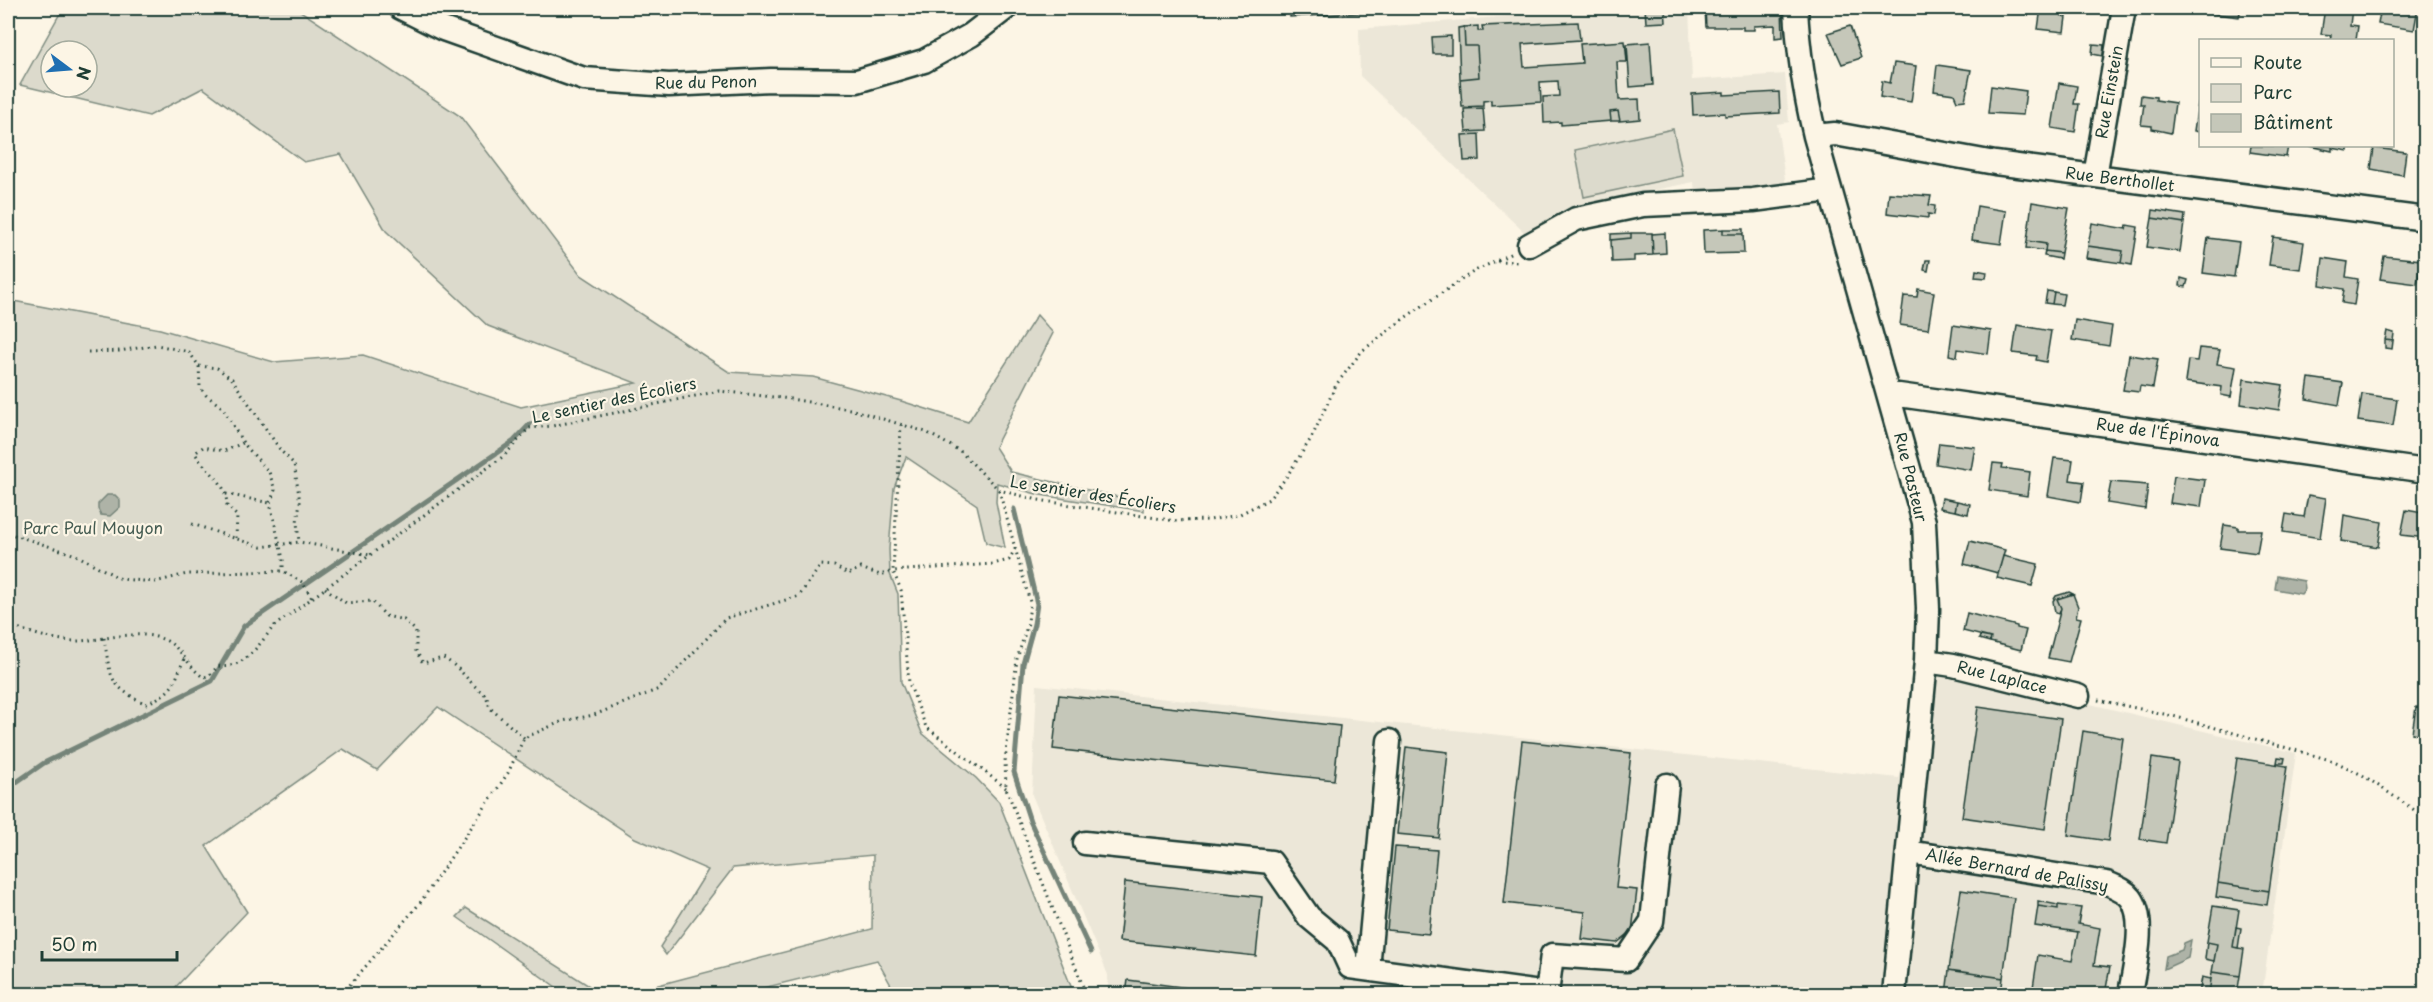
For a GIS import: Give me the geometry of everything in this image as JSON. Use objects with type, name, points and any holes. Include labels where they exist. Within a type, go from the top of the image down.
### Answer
[{"type":"street","name":"Rue du Penon","points":[[401,8],[444,30],[584,79],[669,85],[771,80],[857,81],[924,61],[971,35],[1006,8]]},
{"type":"street","name":"Rue Pasteur","points":[[1796,8],[1805,94],[1815,136],[1924,522],[1928,609],[1926,661],[1894,994]]},
{"type":"street","name":"Rue Einstein","points":[[2094,176],[2124,8]]},
{"type":"street","name":"Rue Berthollet","points":[[1815,136],[1835,134],[1995,164],[2426,219]]},
{"type":"street","points":[[1529,245],[1576,219],[1643,205],[1742,200],[1830,190]]},
{"type":"street","name":"Rue de l'Épinova","points":[[1890,396],[1899,394],[2426,471]]},
{"type":"street","name":"Rue Laplace","points":[[1926,661],[1953,665],[2078,696]]},
{"type":"street","points":[[1359,968],[1389,741]]},
{"type":"street","points":[[1085,843],[1271,862],[1309,917],[1338,940],[1359,968],[1547,994],[1552,955],[1626,960],[1652,921],[1667,785]]},
{"type":"street","name":"Allée Bernard de Palissy","points":[[1908,852],[2107,883],[2123,890],[2132,899],[2139,919],[2130,994]]},
{"type":"path","name":"Le sentier des Écoliers","points":[[184,659],[193,671],[203,677],[209,676],[218,666],[232,666],[254,651],[273,627],[505,455],[529,428],[552,426],[719,391],[791,399],[850,409],[926,432],[960,451],[999,490],[1038,500],[1176,521],[1210,520],[1238,515],[1269,499],[1285,479],[1312,437],[1336,386],[1362,351],[1406,317],[1473,272],[1529,245]]},
{"type":"path","points":[[88,352],[119,351],[157,345],[189,352],[198,366],[201,387],[206,395],[223,408],[243,443],[269,472],[275,490],[270,503],[283,559],[283,571]]},
{"type":"path","points":[[198,366],[217,368],[232,380],[281,451],[294,464],[300,502],[297,522],[299,542]]},
{"type":"path","points":[[901,425],[893,571],[901,590],[909,683],[926,727],[1006,789]]},
{"type":"path","points":[[236,538],[237,516],[227,506],[222,483],[202,465],[195,453],[203,447],[224,451],[243,443]]},
{"type":"path","points":[[999,490],[1030,603],[1028,622],[1017,659],[1005,761],[1006,789],[1086,994]]},
{"type":"path","points":[[226,494],[270,503]]},
{"type":"path","points":[[192,524],[261,547],[299,542],[370,555]]},
{"type":"path","points":[[8,533],[76,555],[121,579],[155,582],[187,574],[283,571],[302,582],[312,598]]},
{"type":"path","points":[[342,994],[420,903],[508,773],[524,738],[563,721],[594,715],[659,689],[726,618],[799,596],[821,565],[834,567],[848,574],[861,568],[879,575],[893,571],[993,564],[1009,560],[1015,549]]},
{"type":"path","points":[[325,588],[346,603],[372,601],[386,616],[404,620],[416,631],[416,651],[423,663],[443,658],[454,664],[472,686],[486,695],[490,708],[524,738]]},
{"type":"path","points":[[8,624],[36,636],[74,641],[129,635],[152,637],[168,642],[184,659],[175,682],[166,695],[146,704],[122,692],[110,673],[104,639]]},
{"type":"path","points":[[2078,696],[2173,716],[2334,761],[2364,776],[2426,818]]},
{"type":"shaded area","points":[[1604,8],[1689,8],[1692,80],[1785,74],[1789,122],[1777,124],[1786,186],[1695,195],[1694,182],[1576,206],[1526,234],[1360,76],[1359,29]]},
{"type":"shaded area","points":[[107,495],[115,495],[120,500],[120,507],[110,516],[101,515],[98,509],[98,504]]},
{"type":"shaded area","points":[[2277,576],[2304,581],[2305,589],[2301,594],[2275,589]]},
{"type":"shaded area","points":[[1934,667],[2296,753],[2262,994],[1108,994],[1108,975],[1032,795],[1037,685],[1899,778]]},
{"type":"shaded area","points":[[2191,940],[2188,958],[2164,969],[2166,956],[2182,950],[2184,943]]},
{"type":"green space","name":"Parc Paul Mouyon","points":[[63,8],[296,8],[460,116],[581,275],[729,372],[813,377],[968,422],[1037,315],[1053,333],[995,447],[1011,472],[1144,503],[1144,511],[1040,495],[997,483],[996,502],[1005,548],[986,543],[977,505],[906,457],[894,488],[889,549],[890,574],[898,594],[901,682],[922,733],[976,778],[999,802],[1074,994],[896,994],[877,960],[739,994],[624,994],[872,929],[873,855],[733,868],[666,955],[660,947],[708,870],[635,838],[438,707],[377,770],[343,749],[206,846],[247,912],[169,994],[8,994],[8,300],[160,329],[274,362],[363,355],[521,407],[636,383],[488,326],[386,231],[341,154],[304,162],[203,88],[149,116],[78,99],[99,99],[99,39],[46,39]]},
{"type":"green space","points":[[39,51],[39,90],[20,85]]},
{"type":"green space","points":[[1673,129],[1683,176],[1584,197],[1575,150]]},
{"type":"green space","points":[[466,908],[602,994],[566,994],[457,917]]},
{"type":"building","points":[[1290,8],[1442,8],[1290,17]]},
{"type":"building","points":[[1645,8],[1665,8],[1666,22],[1646,23]]},
{"type":"building","points":[[1705,8],[1782,8],[1783,37],[1775,38],[1775,25],[1754,26],[1754,30],[1743,30],[1743,27],[1706,27]]},
{"type":"building","points":[[2041,8],[2064,8],[2062,16],[2066,17],[2064,32],[2038,29]]},
{"type":"building","points":[[2210,8],[2241,8],[2239,17],[2209,13]]},
{"type":"building","points":[[2325,8],[2352,8],[2350,25],[2358,26],[2356,39],[2330,39],[2331,35],[2321,34]]},
{"type":"building","points":[[2381,8],[2418,8],[2414,30],[2378,24]]},
{"type":"building","points":[[1578,22],[1580,40],[1522,44],[1524,67],[1582,63],[1580,44],[1625,41],[1627,62],[1617,62],[1619,100],[1639,99],[1640,119],[1620,121],[1618,111],[1610,112],[1611,121],[1561,125],[1561,122],[1544,123],[1543,97],[1559,96],[1558,81],[1540,82],[1541,102],[1491,105],[1491,100],[1483,101],[1483,106],[1462,107],[1460,79],[1479,77],[1477,46],[1465,46],[1464,27],[1478,26],[1478,31],[1483,31],[1482,26]]},
{"type":"building","points":[[1850,26],[1861,58],[1842,64],[1828,33]]},
{"type":"building","points":[[1464,27],[1465,46],[1477,46],[1479,77],[1460,79],[1458,28]]},
{"type":"building","points":[[1451,36],[1451,54],[1433,54],[1432,37]]},
{"type":"building","points":[[1650,42],[1653,85],[1630,87],[1627,44]]},
{"type":"building","points":[[2093,44],[2104,45],[2103,56],[2092,54]]},
{"type":"building","points":[[1894,63],[1916,66],[1911,102],[1880,97],[1882,81],[1890,83]]},
{"type":"building","points":[[1937,65],[1971,70],[1965,100],[1957,101],[1954,94],[1934,91]]},
{"type":"building","points":[[2059,83],[2077,86],[2074,104],[2079,104],[2075,132],[2052,128]]},
{"type":"building","points":[[1991,86],[2026,91],[2023,115],[1988,113]]},
{"type":"building","points":[[1724,92],[1724,95],[1779,92],[1780,113],[1693,115],[1692,94]]},
{"type":"building","points":[[2141,95],[2175,103],[2171,133],[2152,129],[2152,126],[2141,125],[2144,104],[2140,104]]},
{"type":"building","points":[[2198,103],[2199,103],[2199,132],[2194,131]]},
{"type":"building","points":[[1483,108],[1485,131],[1466,132],[1464,109]]},
{"type":"building","points":[[1618,111],[1620,121],[1611,121],[1610,112]]},
{"type":"building","points":[[1479,134],[1480,160],[1464,161],[1462,135]]},
{"type":"building","points":[[2251,147],[2288,147],[2286,157],[2250,152]]},
{"type":"building","points":[[2314,147],[2349,147],[2348,151],[2332,148],[2332,151]]},
{"type":"building","points":[[2374,148],[2406,152],[2403,175],[2371,169]]},
{"type":"building","points":[[1889,193],[1931,196],[1929,205],[1935,206],[1934,215],[1928,214],[1928,218],[1887,213]]},
{"type":"building","points":[[2032,202],[2069,208],[2061,253],[2045,251],[2046,244],[2027,241]]},
{"type":"building","points":[[1977,206],[2006,211],[2001,244],[1972,240]]},
{"type":"building","points":[[2153,210],[2185,215],[2184,223],[2152,218]]},
{"type":"building","points":[[2152,218],[2184,223],[2180,252],[2147,247]]},
{"type":"building","points":[[2092,223],[2126,229],[2127,225],[2138,227],[2132,265],[2121,263],[2123,251],[2088,246]]},
{"type":"building","points":[[1723,229],[1723,234],[1743,234],[1744,253],[1704,254],[1703,230]]},
{"type":"building","points":[[1723,229],[1743,229],[1743,234],[1723,234]]},
{"type":"building","points":[[1631,233],[1652,233],[1653,255],[1634,256],[1634,261],[1612,262],[1611,240],[1631,238]]},
{"type":"building","points":[[1631,233],[1631,238],[1611,240],[1611,234]]},
{"type":"building","points":[[1665,233],[1666,253],[1653,254],[1652,234]]},
{"type":"building","points":[[2273,237],[2304,242],[2300,269],[2269,265]]},
{"type":"building","points":[[2208,238],[2239,242],[2234,277],[2203,273]]},
{"type":"building","points":[[2027,241],[2046,244],[2045,251],[2026,248]]},
{"type":"building","points":[[2088,246],[2123,251],[2121,263],[2086,258]]},
{"type":"building","points":[[2045,251],[2061,253],[2060,259],[2044,256]]},
{"type":"building","points":[[2384,256],[2421,260],[2417,284],[2380,279]]},
{"type":"building","points":[[2323,258],[2348,262],[2346,277],[2358,279],[2354,305],[2342,303],[2344,289],[2320,285]]},
{"type":"building","points":[[1926,260],[1930,260],[1928,271],[1924,270]]},
{"type":"building","points":[[1976,270],[1987,272],[1986,278],[1975,277]]},
{"type":"building","points":[[2181,278],[2188,280],[2186,287],[2180,286]]},
{"type":"building","points":[[1918,289],[1934,292],[1928,329],[1900,325],[1904,296],[1917,297]]},
{"type":"building","points":[[2047,291],[2054,292],[2052,304],[2045,303]]},
{"type":"building","points":[[2054,292],[2064,294],[2062,305],[2052,304]]},
{"type":"building","points":[[2075,320],[2112,326],[2109,346],[2072,340]]},
{"type":"building","points":[[1953,325],[1991,331],[1988,354],[1958,349],[1957,357],[1949,355]]},
{"type":"building","points":[[2017,325],[2051,331],[2046,362],[2036,360],[2037,356],[2013,353]]},
{"type":"building","points":[[2387,331],[2394,333],[2393,341],[2385,340]]},
{"type":"building","points":[[2385,340],[2393,341],[2392,349],[2385,348]]},
{"type":"building","points":[[2199,348],[2220,350],[2217,364],[2236,367],[2231,397],[2221,395],[2222,387],[2185,382],[2188,360],[2197,361]]},
{"type":"building","points":[[2129,355],[2158,359],[2153,388],[2140,386],[2139,392],[2123,390]]},
{"type":"building","points":[[2309,378],[2343,383],[2339,405],[2306,399]]},
{"type":"building","points":[[2244,379],[2283,385],[2279,410],[2241,404]]},
{"type":"building","points":[[2362,394],[2397,399],[2393,426],[2358,421]]},
{"type":"building","points":[[1939,443],[1975,447],[1971,470],[1936,464]]},
{"type":"building","points":[[2054,458],[2073,460],[2070,480],[2084,482],[2081,502],[2048,496]]},
{"type":"building","points":[[1993,463],[2003,464],[2002,468],[2030,472],[2027,496],[1989,490]]},
{"type":"building","points":[[2174,476],[2205,480],[2201,507],[2170,503]]},
{"type":"building","points":[[2111,482],[2148,485],[2145,509],[2107,503]]},
{"type":"building","points":[[2308,495],[2326,498],[2320,538],[2283,532],[2286,514],[2304,517]]},
{"type":"building","points":[[1942,498],[1957,501],[1955,511],[1940,508]]},
{"type":"building","points":[[1957,501],[1970,504],[1968,514],[1955,511]]},
{"type":"building","points":[[2406,510],[2423,513],[2422,518],[2426,519],[2426,538],[2401,535]]},
{"type":"building","points":[[2344,515],[2382,522],[2378,547],[2341,541]]},
{"type":"building","points":[[2224,525],[2238,527],[2238,530],[2261,530],[2257,553],[2220,548]]},
{"type":"building","points":[[1970,541],[2005,550],[1998,573],[1964,564]]},
{"type":"building","points":[[2003,556],[2038,564],[2032,586],[1997,578]]},
{"type":"building","points":[[2069,592],[2073,594],[2057,599],[2061,608],[2059,614],[2055,613],[2053,601],[2056,596]]},
{"type":"building","points":[[2073,594],[2078,607],[2076,617],[2081,618],[2069,662],[2048,658],[2061,608],[2057,599]]},
{"type":"building","points":[[1967,613],[2026,630],[2021,650],[1990,642],[1991,638],[1963,631]]},
{"type":"building","points":[[1980,636],[1991,638],[1990,642],[1979,639]]},
{"type":"building","points":[[1059,695],[1340,726],[1334,780],[1053,749]]},
{"type":"building","points":[[1978,707],[2061,719],[2045,829],[1962,817]]},
{"type":"building","points":[[2416,707],[2426,708],[2426,735],[2412,733]]},
{"type":"building","points":[[2083,731],[2123,738],[2108,841],[2068,835]]},
{"type":"building","points":[[1522,741],[1631,753],[1616,888],[1637,890],[1632,931],[1617,943],[1582,939],[1585,912],[1504,903]]},
{"type":"building","points":[[1406,747],[1448,752],[1439,838],[1397,834]]},
{"type":"building","points":[[2278,757],[2285,758],[2284,763],[2277,763]]},
{"type":"building","points":[[2152,758],[2178,762],[2166,843],[2140,839]]},
{"type":"building","points":[[2237,758],[2287,766],[2269,891],[2218,883]]},
{"type":"building","points":[[1395,847],[1437,850],[1429,934],[1387,930]]},
{"type":"building","points":[[1125,882],[1262,897],[1256,956],[1119,941]]},
{"type":"building","points":[[2218,883],[2269,891],[2267,905],[2216,897]]},
{"type":"building","points":[[1961,890],[2014,898],[2003,978],[1949,970]]},
{"type":"building","points":[[2038,901],[2058,905],[2058,909],[2038,906]]},
{"type":"building","points":[[2058,905],[2081,908],[2078,924],[2100,928],[2094,965],[2110,967],[2105,994],[2032,994],[2038,955],[2072,961],[2078,932],[2035,926],[2038,906],[2058,909]]},
{"type":"building","points":[[2213,906],[2239,910],[2233,947],[2244,949],[2240,976],[2212,972],[2217,944],[2207,942]]},
{"type":"building","points":[[2236,927],[2241,928],[2238,948],[2233,947]]},
{"type":"building","points":[[2207,942],[2217,944],[2214,961],[2205,959]]},
{"type":"building","points":[[1949,970],[2003,978],[2001,994],[1946,994]]},
{"type":"building","points":[[2212,972],[2240,976],[2237,994],[2209,994]]},
{"type":"building","points":[[2202,977],[2211,979],[2209,994],[2199,994]]},
{"type":"building","points":[[1128,980],[1234,994],[1126,994]]},
{"type":"waterway","points":[[8,788],[44,763],[212,681],[244,626],[514,441],[530,424]]},
{"type":"waterway","points":[[1014,509],[1037,604],[1023,664],[1014,772],[1030,821],[1091,952]]}]
